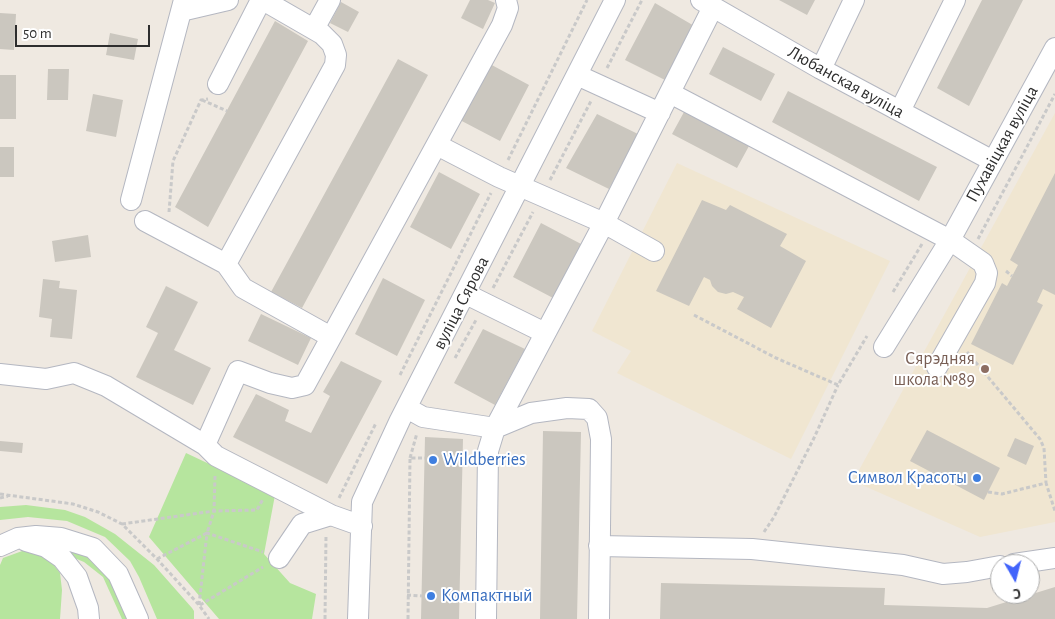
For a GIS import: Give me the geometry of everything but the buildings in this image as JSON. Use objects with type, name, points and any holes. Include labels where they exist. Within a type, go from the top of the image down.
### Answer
[{"type":"street","points":[[132,200],[183,6],[228,0]]},
{"type":"street","points":[[214,91],[262,0],[322,34],[332,44],[336,55],[335,65],[226,264]]},
{"type":"street","points":[[314,29],[330,0]]},
{"type":"street","points":[[210,450],[238,371],[270,383],[292,388],[305,385],[502,25],[508,8],[506,0]]},
{"type":"street","name":"вуліца Сярова","points":[[358,619],[362,502],[415,412],[466,294],[615,0]]},
{"type":"street","points":[[821,69],[854,0]]},
{"type":"street","points":[[900,111],[955,0]]},
{"type":"street","points":[[486,619],[488,451],[495,428],[604,223],[670,93],[707,3]]},
{"type":"street","name":"Любанская вуліца","points":[[707,3],[821,69],[992,161]]},
{"type":"street","name":"Пухавіцкая вуліца","points":[[884,347],[950,240],[1055,48]]},
{"type":"street","points":[[577,75],[660,113]]},
{"type":"street","points":[[670,93],[950,240],[983,263],[987,273],[985,283],[937,367]]},
{"type":"street","points":[[437,145],[541,197],[604,223],[654,251]]},
{"type":"street","points":[[145,221],[226,264],[243,288],[331,337]]},
{"type":"street","points":[[466,294],[545,333]]},
{"type":"street","points":[[0,374],[46,378],[74,373],[106,386],[210,450],[331,515],[362,526]]},
{"type":"street","points":[[415,412],[495,428],[531,414],[568,408],[589,408],[597,418],[601,439],[599,619]]},
{"type":"street","points":[[279,558],[302,524],[331,515]]},
{"type":"street","points":[[0,546],[18,538],[36,536],[61,538],[92,548],[118,574],[138,619]]},
{"type":"street","points":[[18,538],[46,547],[62,558],[77,577],[90,619]]},
{"type":"street","points":[[599,546],[752,549],[903,565],[943,574],[990,568]]},
{"type":"street","points":[[1040,560],[1055,558]]},
{"type":"path","points":[[399,376],[587,0]]},
{"type":"path","points":[[452,364],[541,197],[642,0]]},
{"type":"path","points":[[167,233],[173,162],[202,100],[214,91]]},
{"type":"path","points":[[977,240],[1055,94]]},
{"type":"path","points":[[202,100],[227,111]]},
{"type":"path","points":[[892,295],[931,230]]},
{"type":"path","points":[[1001,268],[1012,276]]},
{"type":"path","points":[[694,315],[776,358],[838,385]]},
{"type":"path","points":[[752,549],[774,517],[814,438],[838,385],[872,328]]},
{"type":"path","points":[[964,346],[966,352],[1040,439],[1044,448],[1046,484],[1055,511]]},
{"type":"path","points":[[408,619],[410,458],[418,428],[415,412]]},
{"type":"path","points":[[325,619],[326,535],[331,515],[378,419]]},
{"type":"path","points":[[199,605],[207,533],[214,511],[210,450]]},
{"type":"path","points":[[410,458],[425,458]]},
{"type":"path","points":[[122,524],[214,511],[258,510],[271,483]]},
{"type":"path","points":[[988,492],[1002,494],[1046,484]]},
{"type":"path","points":[[0,494],[73,504],[98,512],[122,524],[157,559],[199,605],[209,619]]},
{"type":"path","points":[[0,498],[11,495]]},
{"type":"path","points":[[157,559],[207,533],[279,558]]},
{"type":"path","points":[[199,605],[279,558]]},
{"type":"path","points":[[408,595],[422,596]]},
{"type":"shaded area","name":"Сярэдняя школа №89","points":[[1055,113],[1055,522],[980,537],[853,481]]},
{"type":"shaded area","points":[[677,163],[890,261],[791,459],[617,373],[631,351],[592,331]]},
{"type":"green space","points":[[186,453],[275,495],[264,554],[290,583],[316,594],[312,619],[219,619],[149,537]]},
{"type":"green space","points":[[26,505],[65,510],[85,517],[115,534],[154,565],[192,608],[194,619],[157,619],[130,561],[105,537],[67,521],[28,517],[0,520],[0,507]]},
{"type":"green space","points":[[25,550],[39,552],[50,560],[60,573],[62,590],[60,619],[0,619],[0,565],[3,558]]},
{"type":"green space","points":[[71,550],[78,550],[104,568],[129,619],[122,619],[103,577],[84,562],[72,557]]},
{"type":"place","name":"Сярэдняя школа №89","points":[[985,369]]},
{"type":"place","name":"Wildberries","points":[[433,460]]},
{"type":"place","name":"Символ Красоты","points":[[977,478]]},
{"type":"place","name":"Компактный","points":[[431,596]]}]
